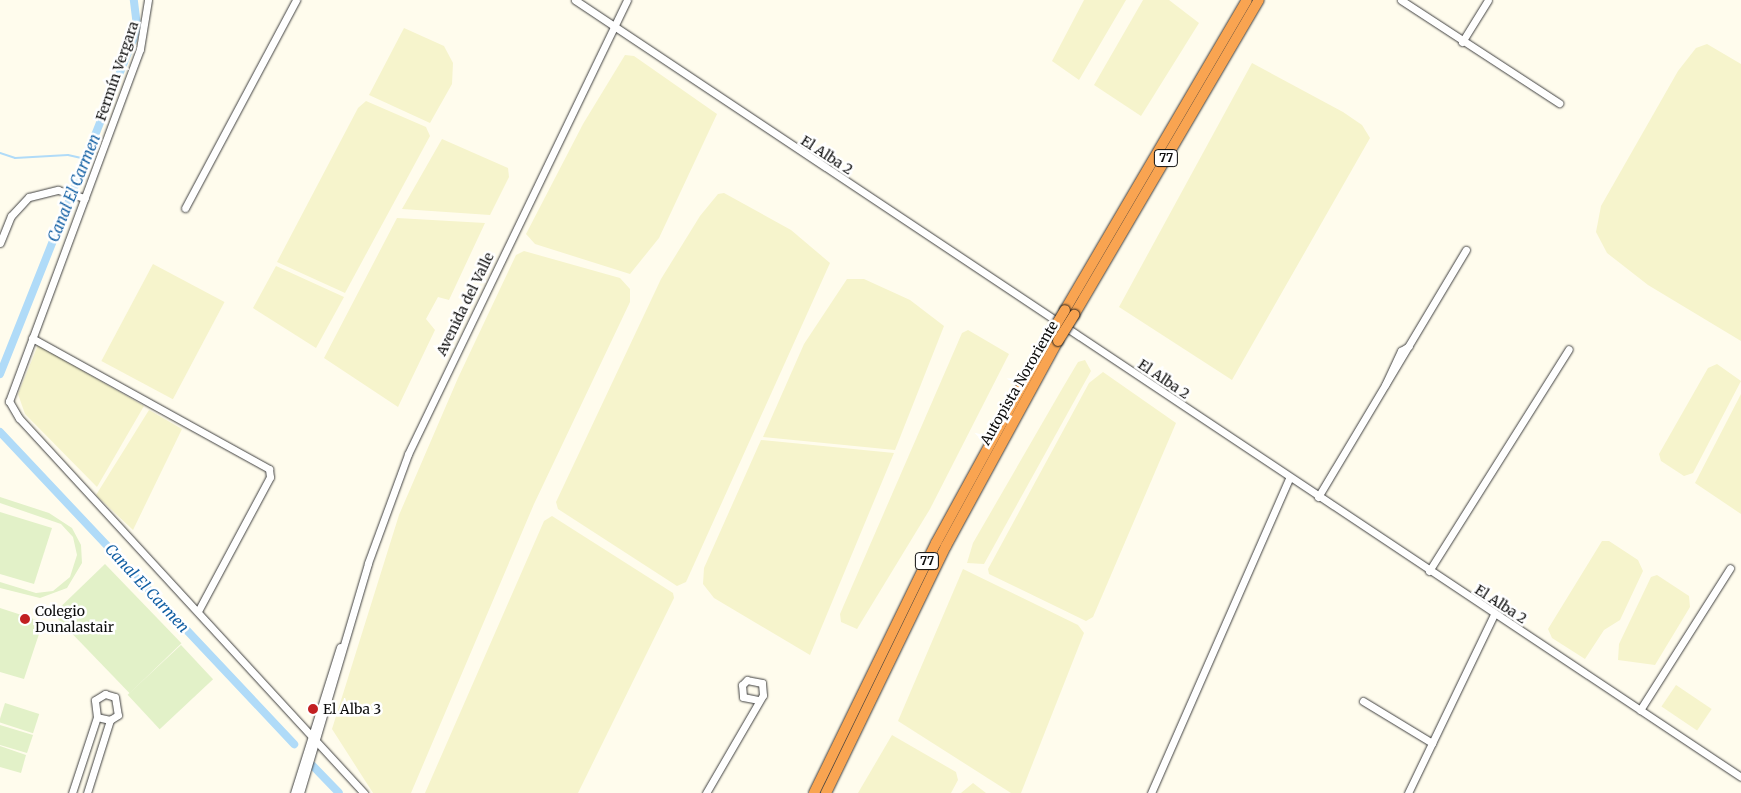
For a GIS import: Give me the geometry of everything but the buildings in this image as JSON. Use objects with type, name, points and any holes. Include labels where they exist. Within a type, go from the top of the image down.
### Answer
[{"type":"highway","name":"Autopista Nororiente","points":[[1069,313],[1247,0]]},
{"type":"highway","name":"Autopista Nororiente","points":[[814,793],[940,534],[1054,338],[1259,0]]},
{"type":"highway","name":"Autopista Nororiente","points":[[826,793],[950,538],[1054,338]]},
{"type":"street","name":"Fermín Vergara","points":[[148,0],[144,39],[81,197],[9,401],[19,418],[198,611]]},
{"type":"street","points":[[185,208],[296,0]]},
{"type":"street","name":"El Alba 2","points":[[575,0],[1289,478],[1741,777]]},
{"type":"street","name":"Avenida del Valle","points":[[300,793],[348,628],[408,454],[628,0]]},
{"type":"street","points":[[1401,0],[1462,42],[1559,104]]},
{"type":"street","points":[[1462,42],[1488,0]]},
{"type":"street","points":[[0,244],[21,203],[42,192],[62,191],[81,197]]},
{"type":"street","points":[[1318,497],[1466,250]]},
{"type":"street","points":[[32,338],[269,469],[270,477],[198,611],[364,793]]},
{"type":"street","points":[[1429,571],[1569,350]]},
{"type":"street","points":[[1151,793],[1289,478]]},
{"type":"street","points":[[1640,710],[1730,568]]},
{"type":"street","points":[[1408,793],[1494,614]]},
{"type":"street","points":[[72,793],[97,717],[95,700],[110,694],[120,707],[110,720],[87,793]]},
{"type":"street","points":[[706,793],[758,700]]},
{"type":"street","points":[[1364,701],[1432,742]]},
{"type":"street","points":[[97,717],[110,720]]},
{"type":"street","name":"Avenida del Valle","points":[[294,793],[315,738]]},
{"type":"shaded area","points":[[1084,0],[1126,0],[1079,80],[1052,61]]},
{"type":"shaded area","points":[[1143,0],[1169,0],[1199,23],[1141,116],[1094,85]]},
{"type":"shaded area","points":[[404,28],[444,46],[453,63],[452,84],[430,123],[369,95]]},
{"type":"shaded area","points":[[1707,44],[1741,64],[1741,341],[1648,285],[1607,253],[1596,232],[1601,206],[1678,71],[1696,48]]},
{"type":"shaded area","points":[[625,55],[634,56],[717,114],[659,238],[630,274],[535,244],[526,234],[583,124]]},
{"type":"shaded area","points":[[1252,63],[1343,112],[1362,125],[1370,138],[1232,380],[1119,307]]},
{"type":"shaded area","points":[[366,101],[426,127],[430,136],[345,293],[277,262],[358,108]]},
{"type":"shaded area","points":[[442,139],[508,168],[509,177],[490,215],[402,209]]},
{"type":"shaded area","points":[[724,193],[791,230],[830,263],[686,582],[677,586],[558,509],[556,502],[661,279],[700,216],[718,194]]},
{"type":"shaded area","points":[[397,218],[485,223],[449,300],[438,297],[426,319],[435,330],[398,407],[324,358]]},
{"type":"shaded area","points":[[524,251],[620,278],[630,289],[630,302],[534,504],[411,793],[373,793],[332,729],[399,515],[458,378],[516,255]]},
{"type":"shaded area","points":[[153,264],[225,302],[173,399],[101,361]]},
{"type":"shaded area","points":[[276,266],[344,297],[316,348],[253,308]]},
{"type":"shaded area","points":[[847,279],[864,279],[910,300],[944,326],[895,450],[763,437],[804,344]]},
{"type":"shaded area","points":[[968,330],[1009,354],[930,509],[857,629],[841,622],[840,614],[962,333]]},
{"type":"shaded area","points":[[38,345],[144,406],[97,487],[25,414],[18,394]]},
{"type":"shaded area","points":[[1085,360],[1091,371],[984,564],[967,563],[973,543],[1062,389],[1078,362]]},
{"type":"shaded area","points":[[1717,364],[1741,381],[1693,473],[1684,476],[1661,461],[1659,454],[1708,368]]},
{"type":"shaded area","points":[[1103,372],[1176,423],[1093,617],[1086,621],[989,574],[988,569],[1089,383]]},
{"type":"shaded area","points":[[1741,394],[1741,514],[1695,483]]},
{"type":"shaded area","points":[[149,410],[182,429],[133,530],[96,495]]},
{"type":"shaded area","points":[[761,440],[894,453],[810,655],[714,598],[703,584],[704,568]]},
{"type":"shaded area","points":[[552,516],[673,593],[674,598],[578,793],[425,793],[544,521]]},
{"type":"shaded area","points":[[1602,541],[1609,541],[1638,560],[1643,571],[1620,620],[1604,630],[1585,659],[1552,638],[1548,629]]},
{"type":"shaded area","points":[[963,569],[1078,625],[1084,633],[1021,793],[1011,793],[898,721]]},
{"type":"shaded area","points":[[1657,575],[1689,596],[1690,607],[1655,665],[1618,660],[1619,644],[1651,577]]},
{"type":"shaded area","points":[[1676,685],[1712,709],[1697,731],[1661,707]]},
{"type":"shaded area","points":[[892,735],[956,772],[958,780],[951,793],[858,793]]},
{"type":"shaded area","points":[[973,783],[986,793],[961,793]]},
{"type":"green space","points":[[0,497],[49,513],[72,528],[81,545],[82,563],[67,588],[40,598],[0,588],[0,582],[36,593],[53,591],[70,577],[77,555],[73,537],[61,524],[0,503]]},
{"type":"green space","points":[[0,512],[52,528],[34,584],[0,574]]},
{"type":"green space","points":[[105,564],[181,643],[130,693],[53,614]]},
{"type":"green space","points":[[0,608],[43,622],[24,679],[0,672]]},
{"type":"green space","points":[[181,645],[213,679],[160,729],[128,695]]},
{"type":"green space","points":[[5,703],[39,714],[33,733],[0,722]]},
{"type":"green space","points":[[0,725],[33,735],[27,753],[0,745]]},
{"type":"green space","points":[[0,746],[26,755],[21,773],[0,767]]},
{"type":"waterway","name":"Canal El Carmen","points":[[0,374],[133,40],[137,26],[134,0]]},
{"type":"waterway","points":[[0,153],[15,158],[68,155],[85,159]]},
{"type":"waterway","name":"Canal El Carmen","points":[[0,432],[294,744]]},
{"type":"waterway","name":"Canal El Carmen","points":[[313,766],[339,793]]},
{"type":"place","name":"Colegio Dunalastair","points":[[25,619]]},
{"type":"place","name":"El Alba 3","points":[[313,709]]}]
